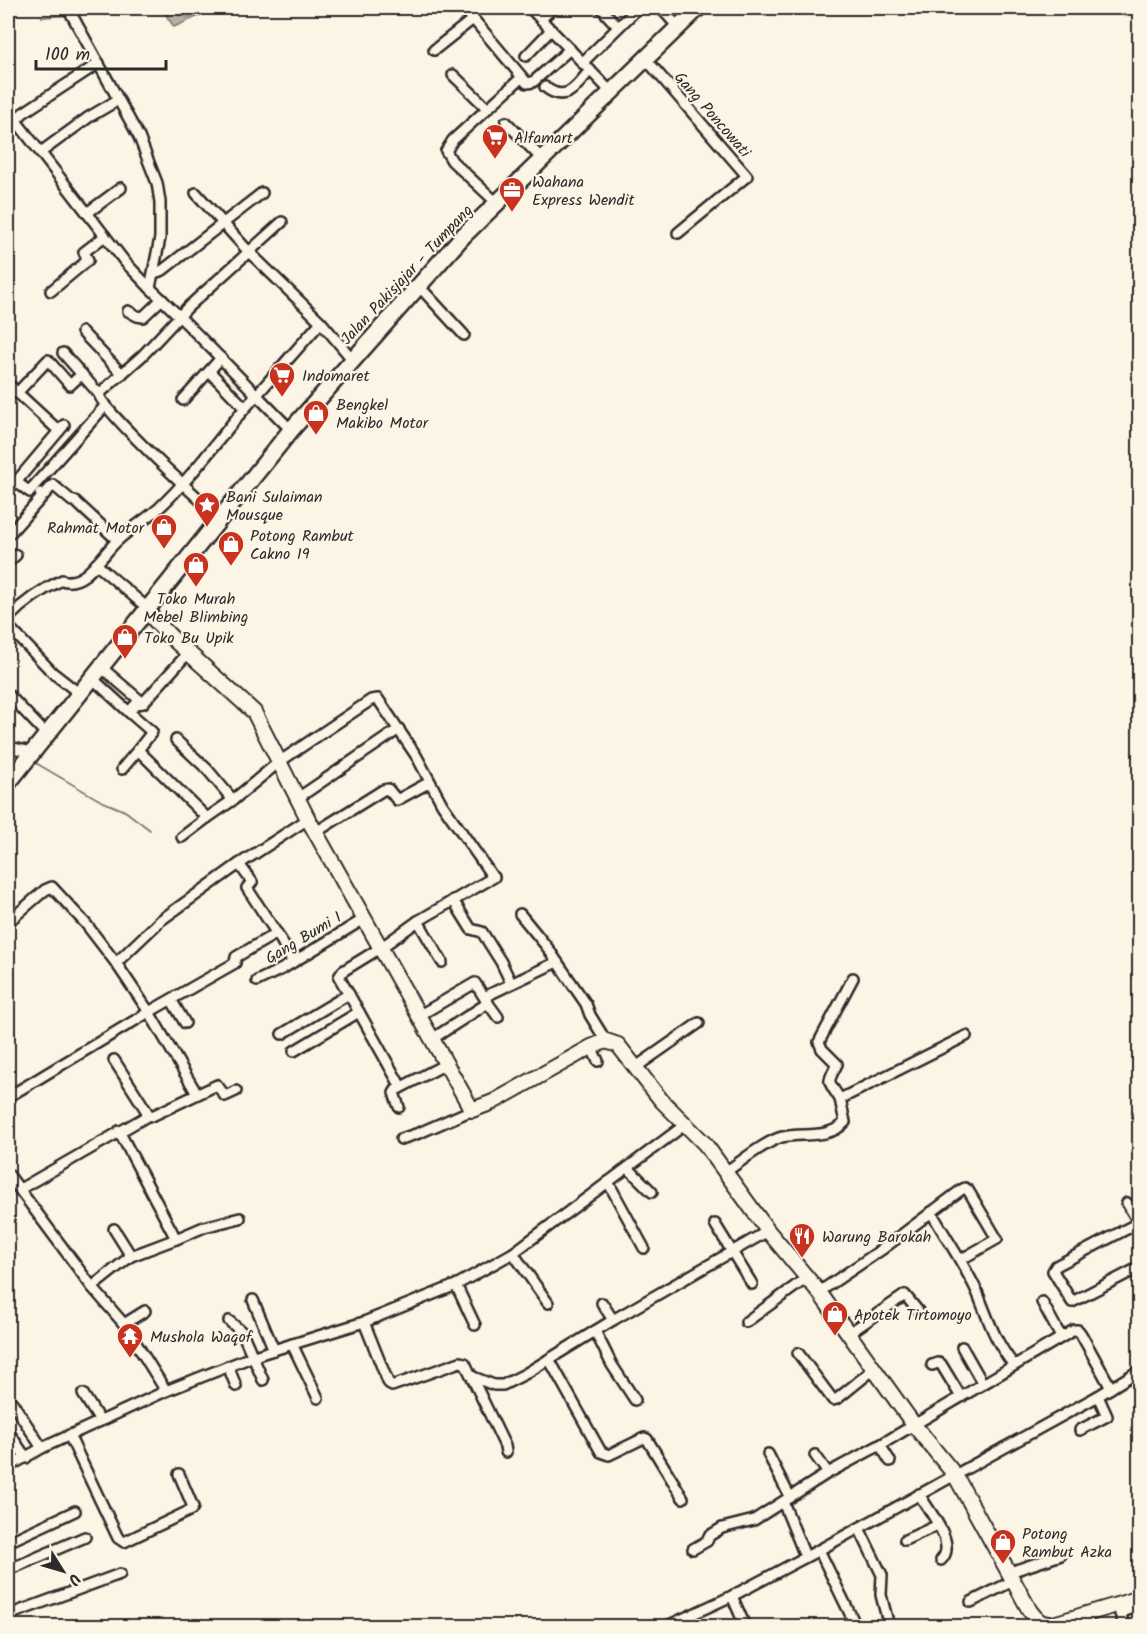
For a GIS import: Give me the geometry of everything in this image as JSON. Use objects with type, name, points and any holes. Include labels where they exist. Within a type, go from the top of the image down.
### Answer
[{"type":"main road","name":"Jalan Pakisjajar - Tumpang","points":[[8,783],[291,430],[352,359],[456,243],[698,8]]},
{"type":"street","points":[[464,8],[527,83],[533,82],[570,49]]},
{"type":"street","points":[[530,8],[611,92]]},
{"type":"street","points":[[541,19],[553,8]]},
{"type":"street","points":[[601,8],[618,27]]},
{"type":"street","points":[[582,63],[638,8]]},
{"type":"street","points":[[661,8],[678,27]]},
{"type":"street","points":[[71,12],[139,137],[157,183],[160,202],[160,238],[150,288]]},
{"type":"street","points":[[434,50],[473,19]]},
{"type":"street","points":[[526,56],[551,30]]},
{"type":"street","name":"Gang Poncowati","points":[[645,58],[747,176],[678,233]]},
{"type":"street","points":[[99,63],[18,118],[19,124],[136,274],[180,315],[291,430]]},
{"type":"street","points":[[545,87],[556,94],[568,93],[574,90],[590,70]]},
{"type":"street","points":[[453,75],[487,108]]},
{"type":"street","points":[[497,203],[452,161],[446,151],[453,140],[521,78]]},
{"type":"street","points":[[41,152],[118,100]]},
{"type":"street","points":[[506,122],[542,159]]},
{"type":"street","points":[[87,213],[121,188]]},
{"type":"street","points":[[196,193],[248,251],[321,322],[352,359]]},
{"type":"street","points":[[154,273],[163,270],[262,193]]},
{"type":"street","points":[[99,394],[143,355],[180,315],[248,251],[282,222]]},
{"type":"street","points":[[51,291],[88,260],[84,252],[105,236]]},
{"type":"street","points":[[418,285],[464,334]]},
{"type":"street","points":[[128,312],[144,317],[162,299]]},
{"type":"street","points":[[8,618],[22,604],[46,588],[62,580],[69,583],[76,581],[96,564],[117,540],[157,510],[321,322]]},
{"type":"street","points":[[82,332],[122,374]]},
{"type":"street","points":[[63,353],[106,405],[182,483],[220,518]]},
{"type":"street","points":[[183,400],[221,358]]},
{"type":"street","points":[[17,393],[48,360],[70,385],[82,374]]},
{"type":"street","points":[[210,372],[245,408]]},
{"type":"street","points":[[8,384],[62,428],[16,482]]},
{"type":"street","points":[[8,475],[27,491],[33,487],[106,405]]},
{"type":"street","points":[[10,533],[53,485],[75,501],[117,540]]},
{"type":"street","points":[[33,487],[43,496]]},
{"type":"street","points":[[8,562],[16,555]]},
{"type":"street","points":[[96,564],[144,605],[146,611],[254,712],[308,819],[472,1110]]},
{"type":"street","points":[[8,626],[53,672],[80,694]]},
{"type":"street","points":[[129,712],[136,704],[143,703],[189,652]]},
{"type":"street","points":[[97,673],[143,703]]},
{"type":"street","points":[[97,673],[129,712],[152,732],[122,769]]},
{"type":"street","points":[[8,694],[46,734]]},
{"type":"street","points":[[182,837],[233,800],[279,762],[375,698],[383,703],[430,782],[493,877],[418,921],[339,974],[339,979],[401,1087]]},
{"type":"street","points":[[298,798],[399,729]]},
{"type":"street","points":[[176,740],[207,769],[233,800]]},
{"type":"street","points":[[8,747],[29,755]]},
{"type":"street","points":[[138,750],[207,818]]},
{"type":"street","points":[[316,832],[383,790],[388,789],[397,800],[430,782]]},
{"type":"street","points":[[116,963],[161,920],[239,864],[308,819]]},
{"type":"street","points":[[239,864],[252,882],[248,888],[292,961]]},
{"type":"street","points":[[8,922],[45,890],[52,888],[86,924],[116,963],[149,1012],[197,1094]]},
{"type":"street","points":[[453,900],[471,929],[482,932],[511,983]]},
{"type":"street","points":[[520,914],[586,1004],[606,1041],[618,1045],[681,1128],[705,1144],[768,1231],[808,1277],[914,1425],[956,1475],[1038,1622],[1046,1625],[1088,1620],[1119,1610],[1138,1599]]},
{"type":"street","name":"Gang Bumi I","points":[[257,981],[364,919]]},
{"type":"street","points":[[418,921],[442,962]]},
{"type":"street","points":[[8,1097],[235,963],[236,957],[277,933]]},
{"type":"street","points":[[432,1039],[511,983],[557,962]]},
{"type":"street","points":[[725,1172],[781,1137],[818,1135],[843,1125],[845,1119],[840,1099],[829,1077],[837,1064],[822,1049],[819,1042],[853,978]]},
{"type":"street","points":[[420,1015],[475,983],[498,1017]]},
{"type":"street","points":[[282,1034],[349,994]]},
{"type":"street","points":[[172,1001],[185,1023]]},
{"type":"street","points":[[294,1051],[358,1012]]},
{"type":"street","points":[[636,1067],[699,1023]]},
{"type":"street","points":[[840,1099],[966,1036]]},
{"type":"street","points":[[401,1138],[419,1133],[493,1102],[591,1047],[606,1041]]},
{"type":"street","points":[[591,1047],[598,1061]]},
{"type":"street","points":[[114,1060],[148,1115]]},
{"type":"street","points":[[399,1107],[394,1093],[401,1087],[446,1064]]},
{"type":"street","points":[[20,1189],[148,1115],[152,1116],[217,1085],[225,1096],[236,1091]]},
{"type":"street","points":[[8,1467],[69,1435],[166,1391],[254,1356],[364,1322],[456,1285],[513,1253],[681,1128]]},
{"type":"street","points":[[119,1131],[176,1239]]},
{"type":"street","points":[[628,1168],[652,1192]]},
{"type":"street","points":[[8,1174],[92,1287],[124,1324],[166,1391]]},
{"type":"street","points":[[608,1182],[644,1248]]},
{"type":"street","points":[[819,1292],[884,1248],[965,1188],[997,1239],[960,1260]]},
{"type":"street","points":[[1127,1203],[1139,1224],[1056,1266],[1053,1271],[1072,1302],[1140,1267]]},
{"type":"street","points":[[931,1212],[978,1293],[990,1327],[1014,1365]]},
{"type":"street","points":[[92,1287],[131,1256],[204,1227],[240,1218]]},
{"type":"street","points":[[715,1224],[752,1284]]},
{"type":"street","points":[[114,1229],[131,1256]]},
{"type":"street","points":[[473,1377],[494,1385],[503,1385],[768,1231]]},
{"type":"street","points":[[513,1253],[548,1303]]},
{"type":"street","points":[[746,1322],[808,1277]]},
{"type":"street","points":[[456,1285],[475,1325]]},
{"type":"street","points":[[848,1334],[903,1296],[907,1296],[918,1311]]},
{"type":"street","points":[[253,1300],[274,1350]]},
{"type":"street","points":[[602,1302],[613,1320]]},
{"type":"street","points":[[1041,1302],[1061,1336]]},
{"type":"street","points":[[124,1324],[145,1311]]},
{"type":"street","points":[[230,1321],[242,1332],[263,1380]]},
{"type":"street","points":[[364,1322],[388,1382],[392,1386],[460,1362],[465,1363],[506,1452]]},
{"type":"street","points":[[693,1549],[722,1528],[754,1520],[828,1473],[880,1445],[1074,1330],[1078,1330],[1111,1388]]},
{"type":"street","points":[[595,1331],[612,1365],[635,1400]]},
{"type":"street","points":[[292,1344],[318,1398]]},
{"type":"street","points":[[962,1347],[983,1384]]},
{"type":"street","points":[[798,1353],[833,1400],[874,1370]]},
{"type":"street","points":[[549,1359],[601,1452],[609,1455],[640,1439],[647,1439],[683,1498]]},
{"type":"street","points":[[932,1365],[941,1364],[961,1397]]},
{"type":"street","points":[[228,1366],[236,1386]]},
{"type":"street","points":[[666,1626],[732,1596],[819,1550],[1098,1396],[1140,1370]]},
{"type":"street","points":[[83,1394],[100,1421]]},
{"type":"street","points":[[1080,1430],[1107,1416],[1098,1396]]},
{"type":"street","points":[[12,1402],[42,1448]]},
{"type":"street","points":[[8,1431],[26,1458]]},
{"type":"street","points":[[69,1435],[121,1541],[124,1542],[191,1510],[193,1507],[179,1474]]},
{"type":"street","points":[[880,1445],[890,1461]]},
{"type":"street","points":[[768,1454],[787,1499],[805,1556]]},
{"type":"street","points":[[815,1455],[828,1473]]},
{"type":"street","points":[[919,1494],[947,1542],[945,1556],[941,1560]]},
{"type":"street","points":[[8,1542],[75,1511]]},
{"type":"street","points":[[906,1540],[938,1525]]},
{"type":"street","points":[[858,1528],[882,1575],[881,1595],[889,1626]]},
{"type":"street","points":[[8,1570],[85,1537]]},
{"type":"street","points":[[819,1550],[855,1624]]},
{"type":"street","points":[[971,1602],[1012,1576],[1060,1555]]},
{"type":"street","points":[[8,1606],[10,1612],[14,1613],[120,1574]]},
{"type":"street","points":[[732,1596],[745,1626]]},
{"type":"street","points":[[1119,1610],[1124,1626]]},
{"type":"water","points":[[161,8],[217,8],[174,27]]},
{"type":"waterway","points":[[75,15],[100,8]]},
{"type":"waterway","points":[[42,17],[69,15]]},
{"type":"waterway","points":[[34,762],[101,801],[125,811],[150,830]]},
{"type":"place","name":"Alfamart","points":[[495,160]]},
{"type":"place","name":"Wahana Express Wendit","points":[[512,213]]},
{"type":"place","name":"Indomaret","points":[[282,398]]},
{"type":"place","name":"Bengkel Makibo Motor","points":[[316,436]]},
{"type":"place","name":"Bani Sulaiman Mousque","points":[[207,528]]},
{"type":"place","name":"Rahmat Motor","points":[[164,550]]},
{"type":"place","name":"Potong Rambut Cakno 19","points":[[231,567]]},
{"type":"place","name":"Toko Murah Mebel Blimbing","points":[[196,588]]},
{"type":"place","name":"Toko Bu Upik","points":[[125,660]]},
{"type":"place","name":"Warung Barokah","points":[[802,1259]]},
{"type":"place","name":"Apotek Tirtomoyo","points":[[835,1337]]},
{"type":"place","name":"Mushola Waqof","points":[[130,1359]]},
{"type":"place","name":"Potong Rambut Azka","points":[[1003,1565]]}]
